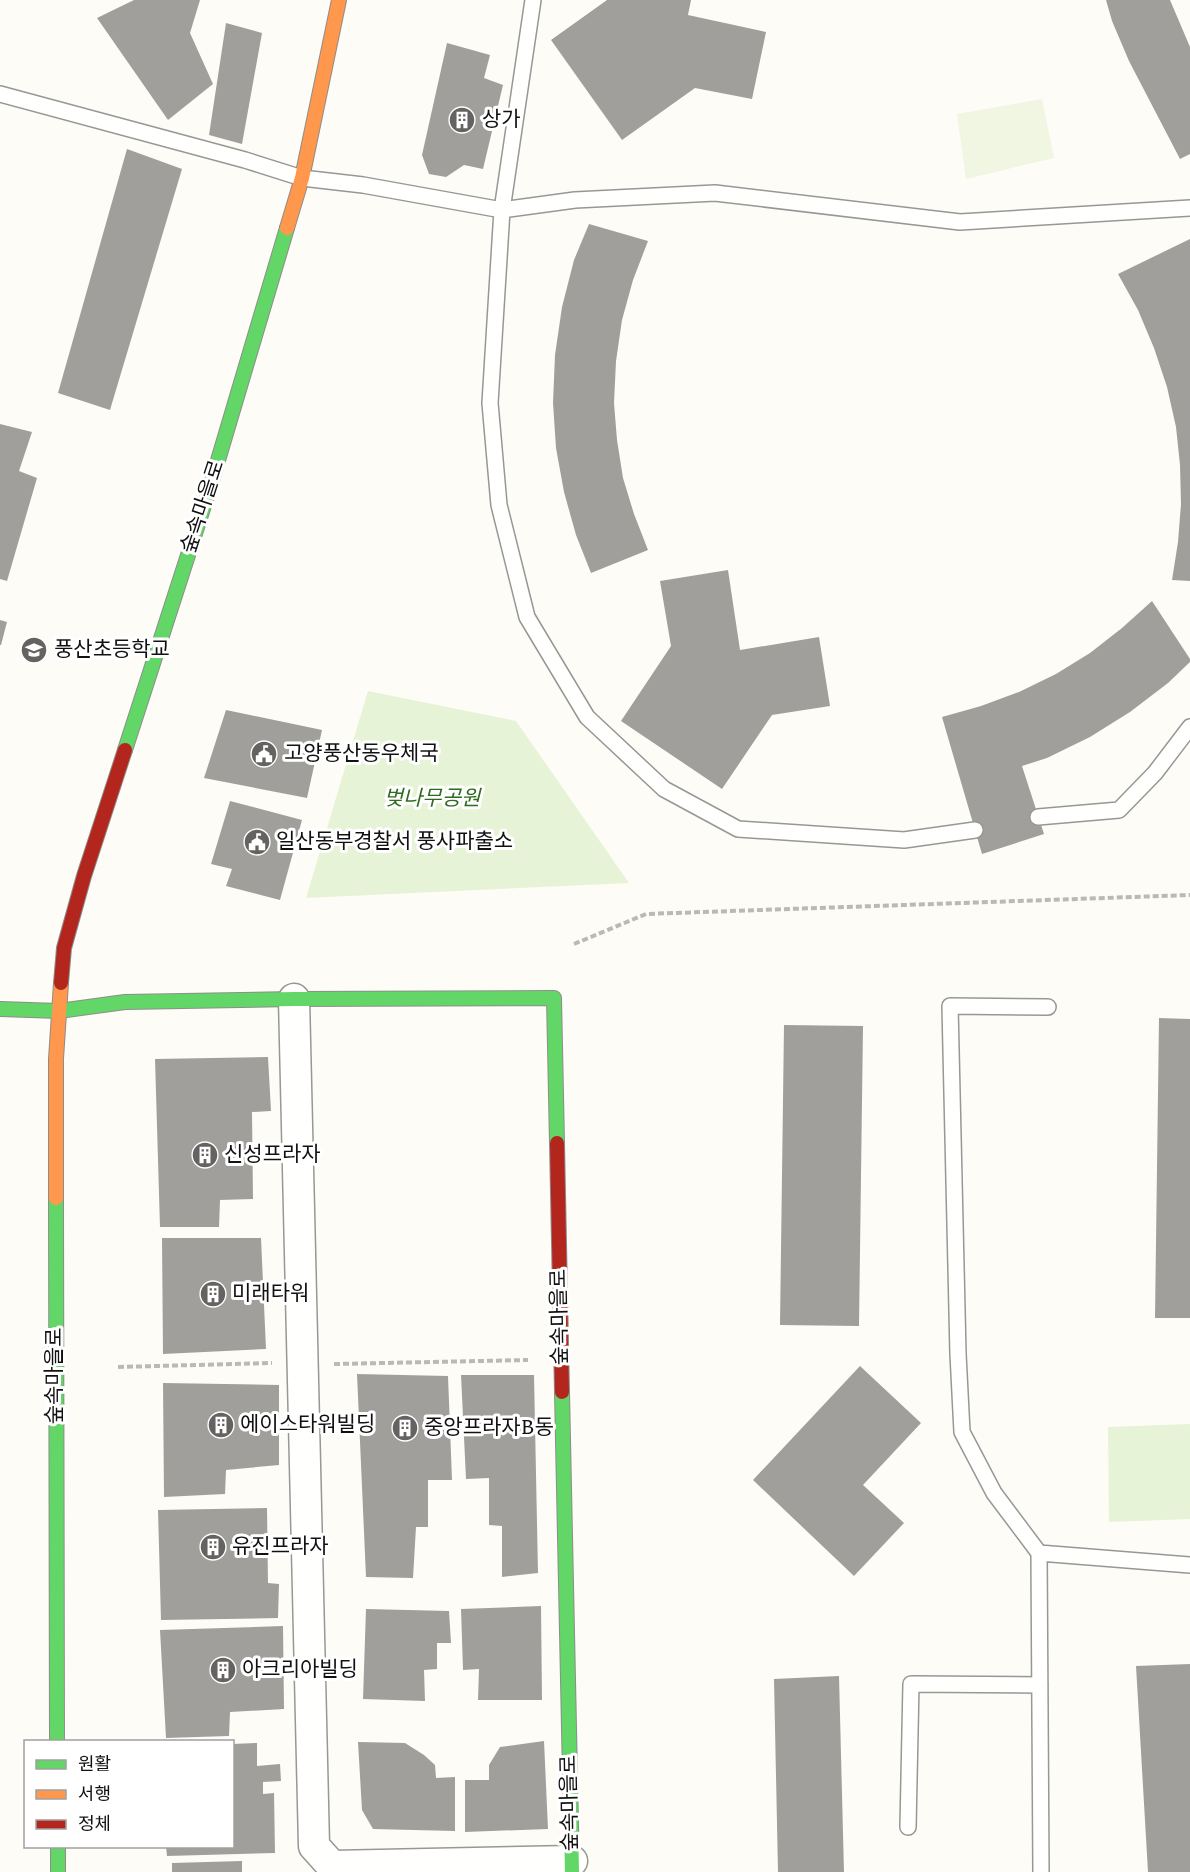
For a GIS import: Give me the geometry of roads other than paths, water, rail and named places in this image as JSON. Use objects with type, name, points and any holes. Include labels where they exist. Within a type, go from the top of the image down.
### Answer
[{"type":"main road","name":"숲속마을로","points":[[57,1740],[56,1083],[64,948],[84,876],[211,484],[302,178],[339,0]]},
{"type":"main road","name":"숲속마을로","points":[[0,1009],[59,1011],[125,1002],[554,998],[572,1867]]},
{"type":"main road","points":[[58,1848],[58,1872]]},
{"type":"street","name":"숲속마을로","points":[[294,999],[314,1846],[332,1866],[572,1867]]},
{"type":"lane","points":[[534,0],[502,210],[490,403],[499,505],[527,617],[587,717],[664,789],[738,829],[904,840],[975,830]]},
{"type":"lane","points":[[0,94],[245,160],[302,178],[363,185],[502,210],[575,200],[715,193],[960,222],[1190,208]]},
{"type":"lane","points":[[1038,818],[1119,810],[1155,773],[1190,727]]},
{"type":"lane","points":[[1041,1872],[1039,1553],[994,1493],[962,1432],[958,1354],[950,1006],[1048,1007]]},
{"type":"lane","points":[[1039,1553],[1190,1565]]},
{"type":"lane","points":[[908,1827],[911,1684],[1040,1685]]},
{"type":"place","name":"상가","points":[[462,120]]},
{"type":"place","name":"풍산초등학교","points":[[34,650]]},
{"type":"place","name":"고양풍산동우체국","points":[[264,754]]},
{"type":"place","name":"일산동부경찰서 풍사파출소","points":[[257,842]]},
{"type":"place","name":"신성프라자","points":[[205,1155]]},
{"type":"place","name":"미래타워","points":[[213,1294]]},
{"type":"place","name":"에이스타워빌딩","points":[[221,1425]]},
{"type":"place","name":"중앙프라자B동","points":[[405,1428]]},
{"type":"place","name":"유진프라자","points":[[213,1547]]},
{"type":"place","name":"아크리아빌딩","points":[[223,1670]]},
{"type":"park label","name":"벚나무공원","points":[[432,799]]}]
